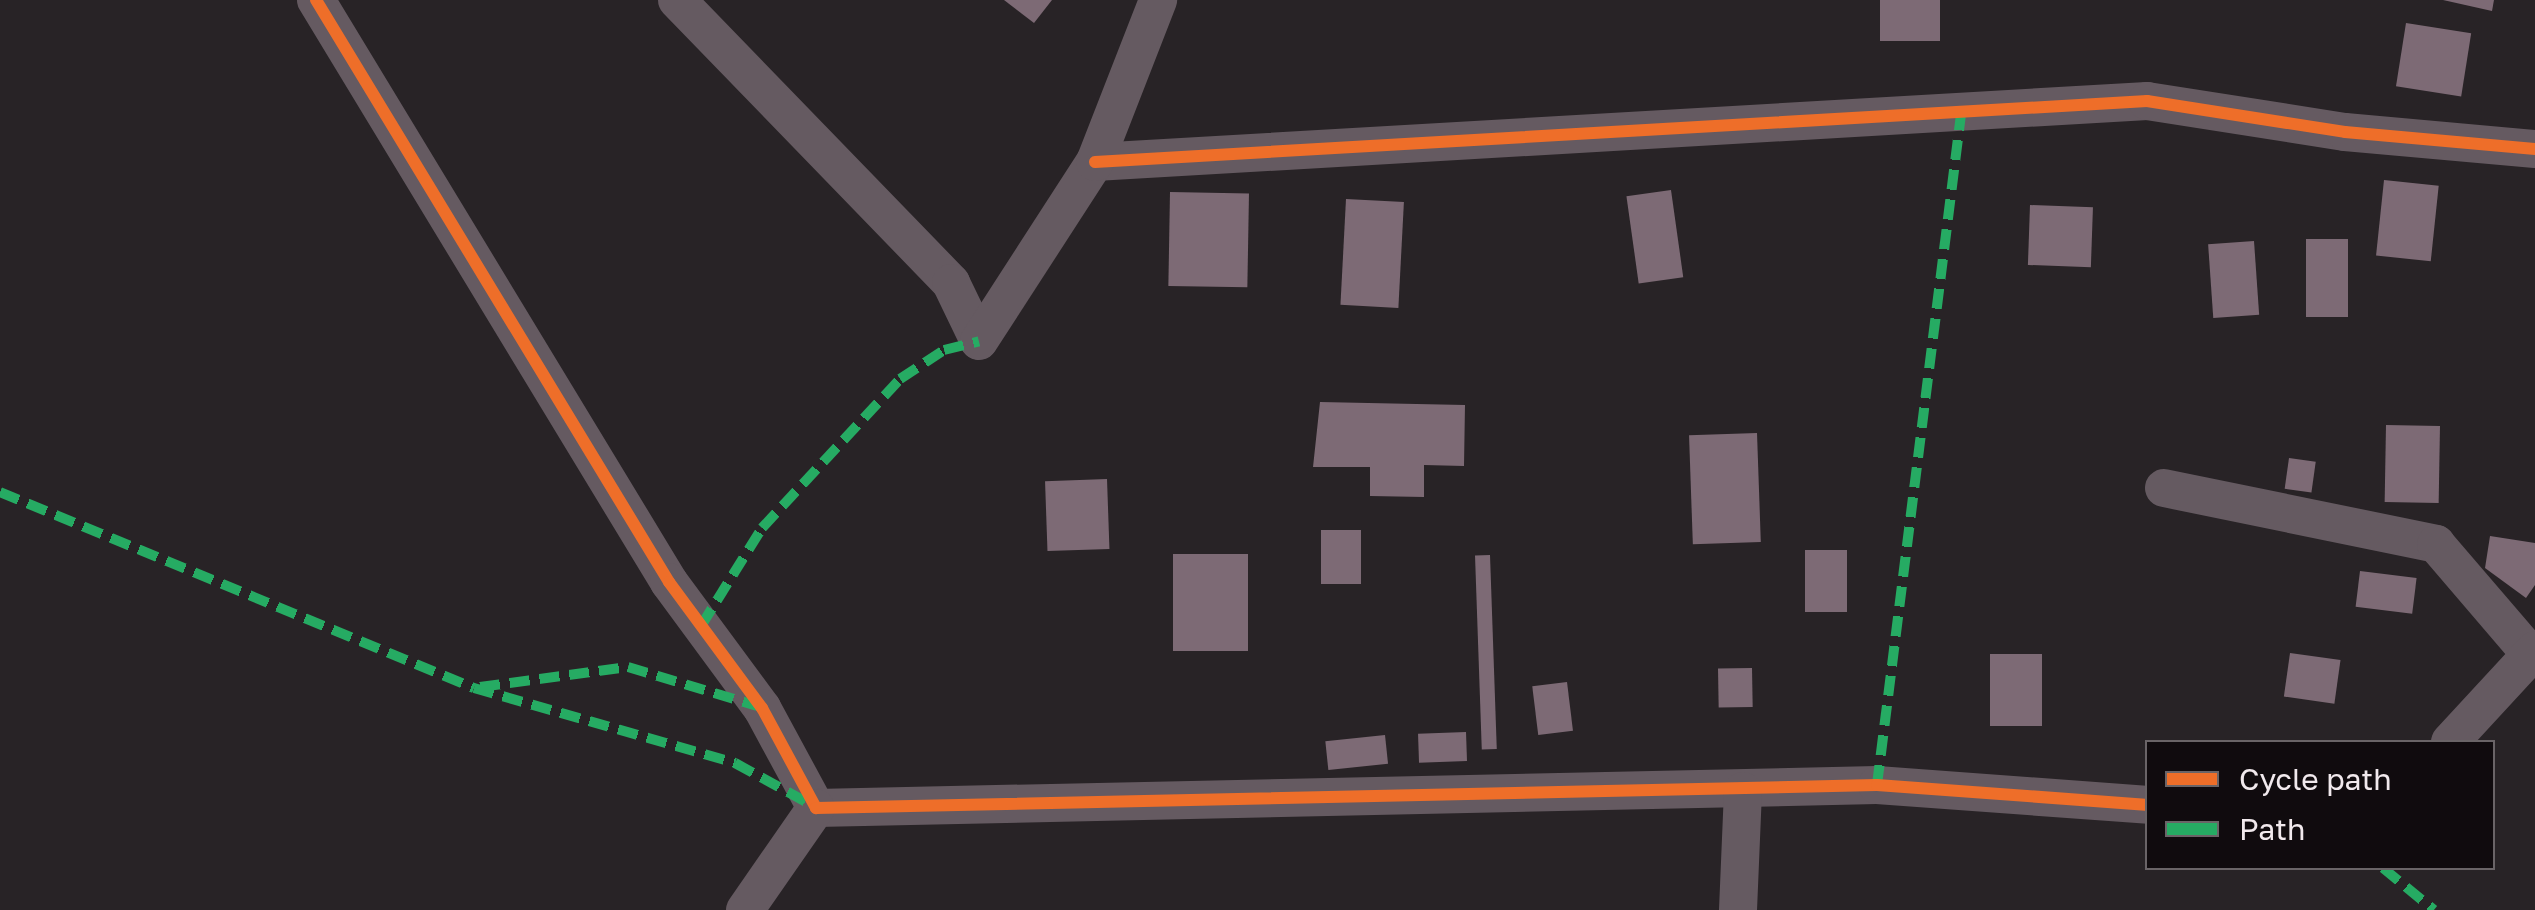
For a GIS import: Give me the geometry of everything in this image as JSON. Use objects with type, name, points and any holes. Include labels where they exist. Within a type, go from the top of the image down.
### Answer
[{"type":"street","points":[[316,0],[669,582],[762,708],[816,808]]},
{"type":"street","points":[[677,0],[951,283],[979,341],[1095,162],[1158,0]]},
{"type":"street","points":[[1095,162],[2147,101],[2346,132],[2535,150]]},
{"type":"street","points":[[2164,488],[2436,544],[2533,652],[2452,740]]},
{"type":"street","points":[[816,808],[1744,791],[1878,785],[2145,805]]},
{"type":"street","points":[[1738,910],[1744,791]]},
{"type":"street","points":[[745,910],[816,808]]},
{"type":"building","points":[[1004,0],[1052,0],[1034,23]]},
{"type":"building","points":[[1880,0],[1940,0],[1940,41],[1880,41]]},
{"type":"building","points":[[2443,0],[2494,0],[2492,11]]},
{"type":"building","points":[[2406,23],[2471,33],[2461,97],[2396,86]]},
{"type":"building","points":[[2384,180],[2439,186],[2431,261],[2376,256]]},
{"type":"building","points":[[1671,190],[1683,277],[1639,283],[1626,196]]},
{"type":"building","points":[[1170,192],[1249,193],[1247,287],[1168,286]]},
{"type":"building","points":[[1346,199],[1404,202],[1398,308],[1340,305]]},
{"type":"building","points":[[2030,205],[2093,207],[2091,267],[2028,265]]},
{"type":"building","points":[[2306,239],[2348,239],[2348,317],[2306,317]]},
{"type":"building","points":[[2254,241],[2259,315],[2213,318],[2208,244]]},
{"type":"building","points":[[1320,402],[1465,405],[1464,466],[1424,465],[1424,497],[1370,496],[1370,467],[1313,467]]},
{"type":"building","points":[[2386,425],[2440,426],[2439,503],[2385,502]]},
{"type":"building","points":[[1757,433],[1761,542],[1693,544],[1689,435]]},
{"type":"building","points":[[2289,458],[2316,462],[2311,492],[2285,489]]},
{"type":"building","points":[[1107,479],[1109,549],[1047,551],[1045,481]]},
{"type":"building","points":[[1321,530],[1361,530],[1361,584],[1321,584]]},
{"type":"building","points":[[2490,536],[2535,543],[2535,585],[2526,598],[2485,568]]},
{"type":"building","points":[[1805,550],[1847,550],[1847,612],[1805,612]]},
{"type":"building","points":[[1173,554],[1248,554],[1248,651],[1173,651]]},
{"type":"building","points":[[1490,555],[1497,749],[1482,749],[1475,556]]},
{"type":"building","points":[[2360,571],[2417,578],[2412,614],[2356,607]]},
{"type":"building","points":[[2290,653],[2341,660],[2334,704],[2284,697]]},
{"type":"building","points":[[1990,654],[2042,654],[2042,726],[1990,726]]},
{"type":"building","points":[[1752,668],[1753,707],[1719,708],[1718,669]]},
{"type":"building","points":[[1567,682],[1573,731],[1538,735],[1532,686]]},
{"type":"building","points":[[1466,732],[1467,761],[1419,763],[1418,734]]},
{"type":"building","points":[[1385,735],[1388,764],[1328,770],[1325,741]]},
{"type":"marked path","points":[[1877,785],[1961,114]]},
{"type":"marked path","points":[[701,626],[762,528],[900,379],[944,350],[979,341]]},
{"type":"marked path","points":[[0,492],[474,688],[735,763],[810,804]]},
{"type":"marked path","points":[[480,687],[628,667],[757,706]]},
{"type":"marked path","points":[[2385,870],[2434,910]]},
{"type":"cycle path","points":[[316,0],[669,582],[762,708],[816,808],[1877,785],[2145,805]]},
{"type":"cycle path","points":[[1095,162],[2147,101],[2345,132],[2535,149]]}]
